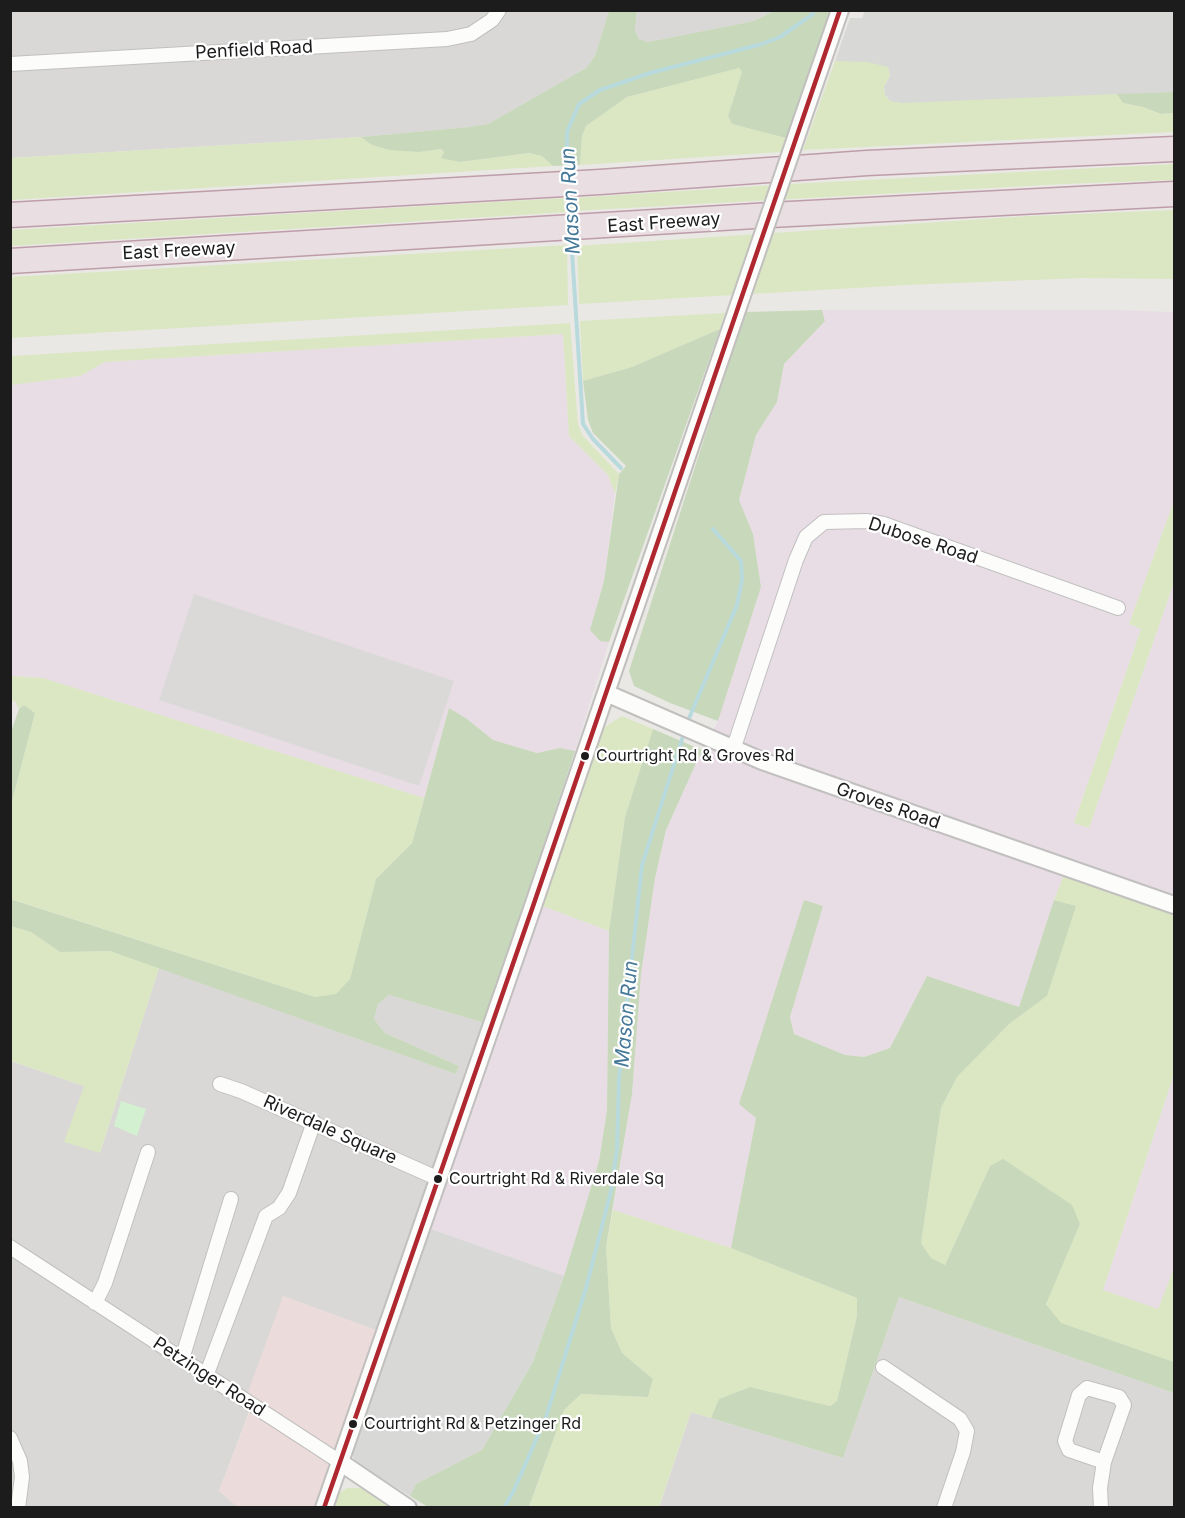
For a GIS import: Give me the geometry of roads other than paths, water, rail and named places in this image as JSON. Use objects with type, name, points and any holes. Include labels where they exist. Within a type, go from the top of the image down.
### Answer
[{"type":"highway","points":[[10,215],[600,182],[867,164],[1174,149]]},
{"type":"highway","name":"East Freeway","points":[[10,261],[793,214],[1174,194]]},
{"type":"street","points":[[324,1508],[840,10]]},
{"type":"street","name":"Penfield Road","points":[[10,64],[447,39],[471,34],[495,15]]},
{"type":"street","name":"Dubose Road","points":[[733,750],[796,560],[806,537],[824,522],[866,521],[884,524],[1118,608]]},
{"type":"street","name":"Groves Road","points":[[606,693],[733,750],[1174,905]]},
{"type":"street","name":"Riverdale Square","points":[[219,1083],[314,1122],[439,1179]]},
{"type":"street","points":[[206,1376],[266,1216],[279,1208],[289,1192],[314,1122]]},
{"type":"street","points":[[95,1303],[105,1283],[148,1152]]},
{"type":"street","points":[[182,1359],[231,1199]]},
{"type":"street","name":"Petzinger Road","points":[[10,1247],[408,1508]]},
{"type":"street","points":[[883,1367],[960,1419],[967,1431],[963,1452],[944,1508]]},
{"type":"street","points":[[1101,1508],[1100,1488],[1104,1462],[1124,1405],[1119,1397],[1087,1388],[1079,1395],[1065,1441],[1069,1450],[1104,1462]]},
{"type":"street","points":[[10,1438],[20,1461],[22,1477],[18,1508]]},
{"type":"waterway","name":"Mason Run","points":[[567,175],[567,132],[579,104],[600,90],[650,73],[762,44],[780,37],[813,14]]},
{"type":"waterway","name":"Mason Run","points":[[568,191],[570,220]]},
{"type":"waterway","name":"Mason Run","points":[[571,236],[583,424],[593,439],[621,468]]},
{"type":"waterway","name":"Mason Run","points":[[687,723],[737,605],[742,580],[741,561],[713,529]]},
{"type":"waterway","name":"Mason Run","points":[[504,1508],[546,1417],[586,1288],[611,1191],[617,1149],[619,1078],[642,865],[684,733]]},
{"type":"place","name":"Courtright Rd & Groves Rd","points":[[585,756]]},
{"type":"place","name":"Courtright Rd & Riverdale Sq","points":[[438,1179]]},
{"type":"place","name":"Courtright Rd & Petzinger Rd","points":[[353,1424]]}]
